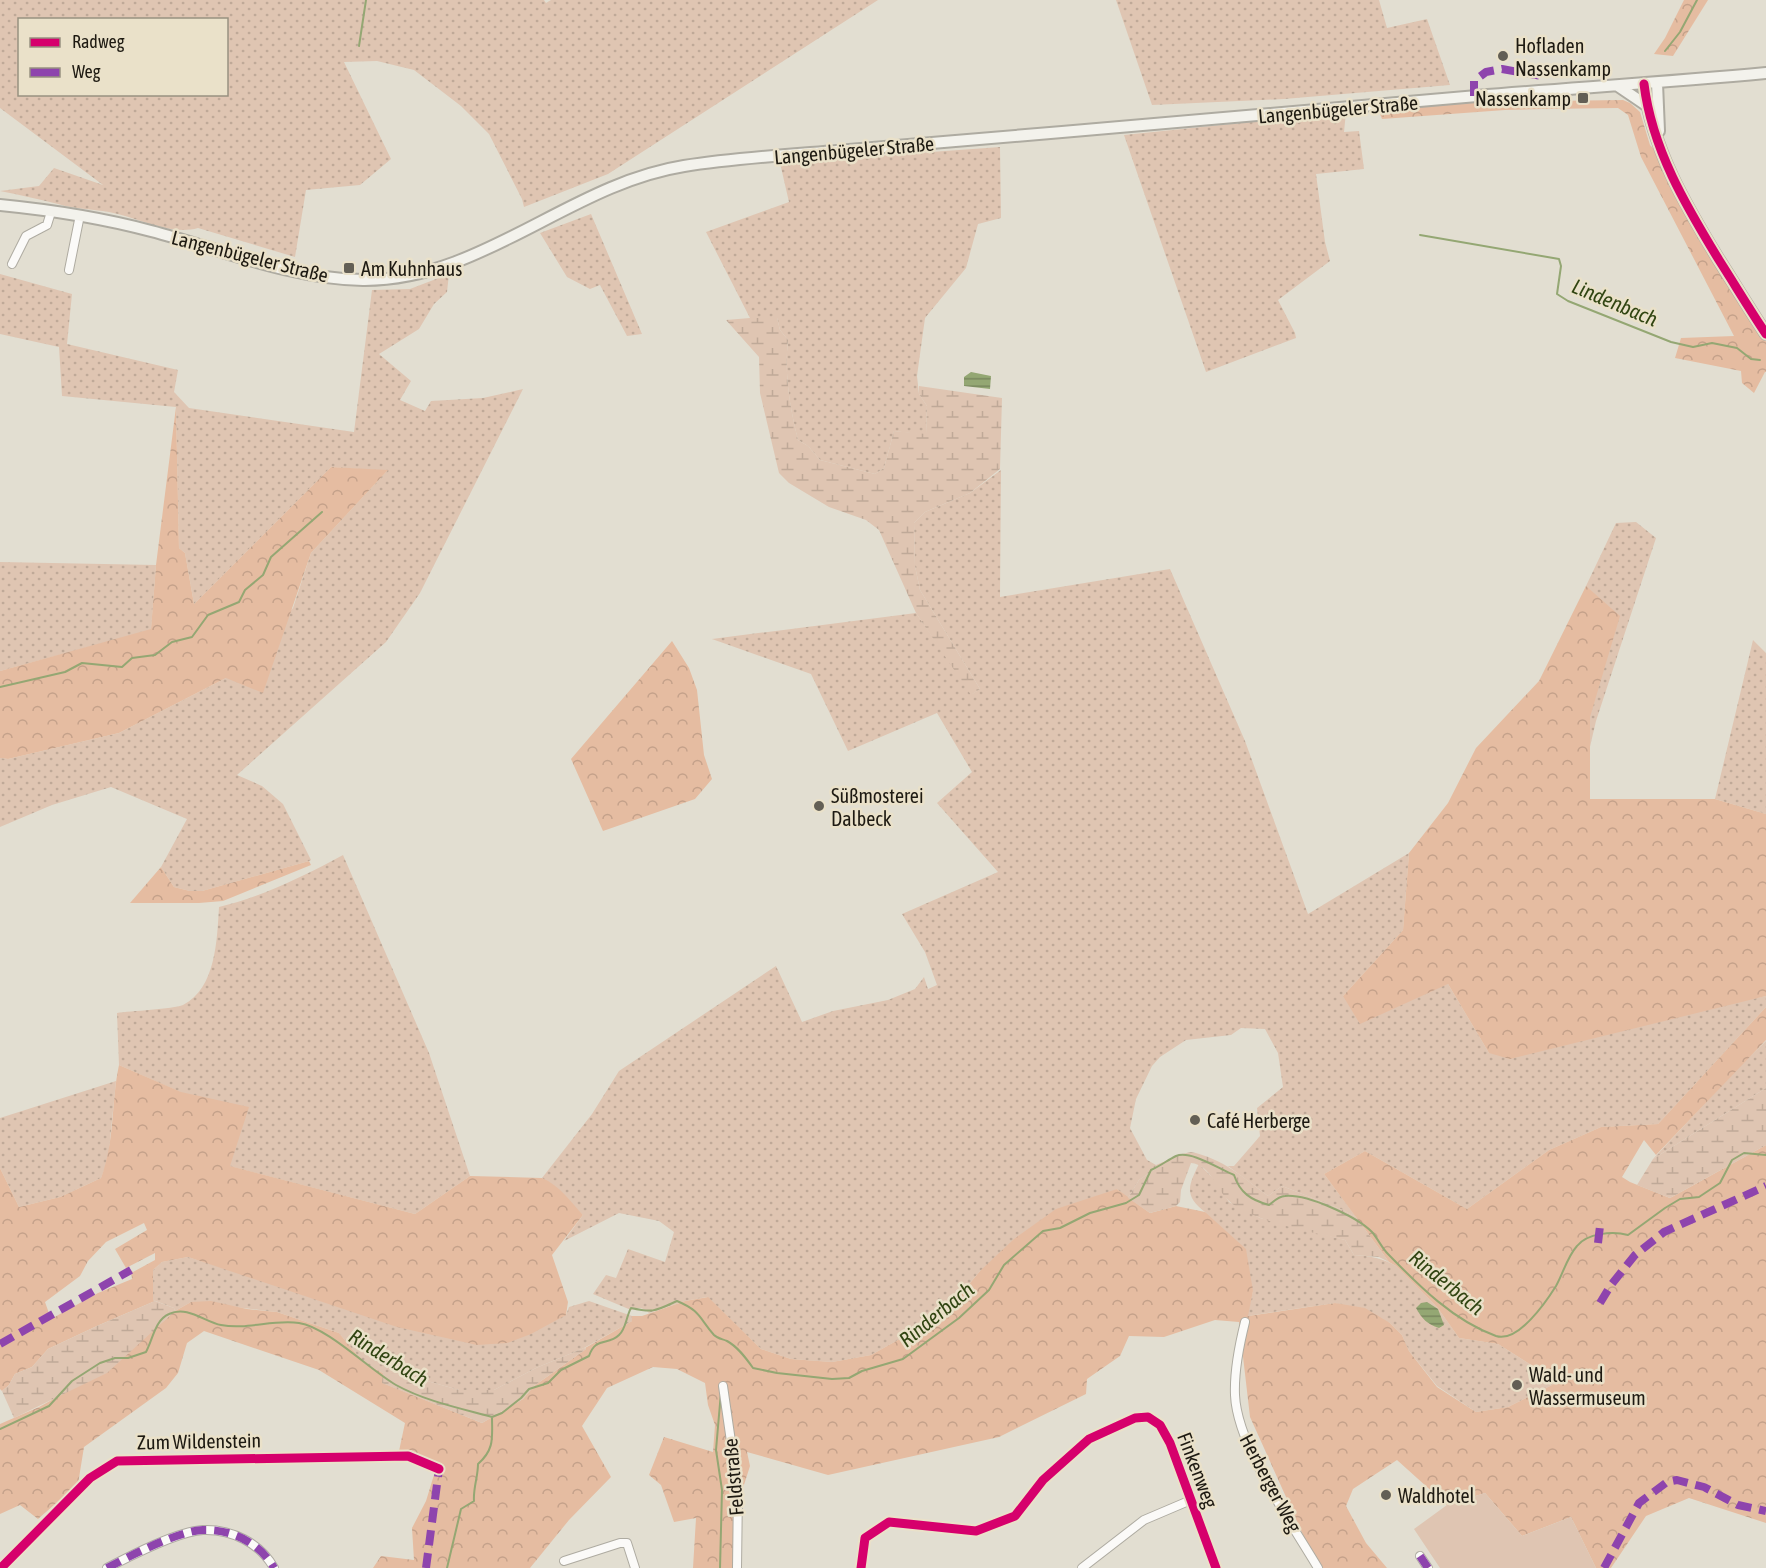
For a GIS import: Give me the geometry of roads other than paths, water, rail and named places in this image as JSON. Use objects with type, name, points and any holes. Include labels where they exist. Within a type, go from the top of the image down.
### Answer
[{"type":"main road","name":"Langenbügeler Straße","points":[[0,205],[80,215],[148,230],[292,271],[332,278],[366,280],[414,275],[457,262],[609,189],[647,174],[680,166],[807,153],[1766,73]]},
{"type":"main road","points":[[1657,83],[1659,143]]},
{"type":"main road","points":[[1644,84],[1646,105],[1669,172],[1684,202],[1766,334]]},
{"type":"main road","points":[[1617,86],[1646,105]]},
{"type":"street","points":[[12,264],[26,236],[47,225],[51,212]]},
{"type":"street","points":[[69,270],[80,215]]},
{"type":"street","name":"Herberger Weg","points":[[1245,1322],[1236,1375],[1235,1397],[1240,1423],[1251,1450],[1318,1568]]},
{"type":"street","name":"Feldstraße","points":[[723,1386],[738,1490],[737,1568]]},
{"type":"street","name":"Finkenweg","points":[[861,1568],[865,1538],[889,1522],[976,1531],[1015,1516],[1043,1480],[1089,1439],[1135,1418],[1148,1417],[1161,1425],[1170,1443],[1216,1568]]},
{"type":"street","name":"Zum Wildenstein","points":[[1,1568],[90,1478],[117,1461],[408,1456],[438,1469]]},
{"type":"street","points":[[1082,1568],[1144,1520],[1191,1500]]},
{"type":"street","points":[[107,1568],[165,1541],[202,1530],[224,1532],[246,1540],[268,1556],[274,1568]]},
{"type":"street","points":[[564,1561],[620,1543],[627,1543],[634,1568]]},
{"type":"street","points":[[1420,1556],[1428,1568]]},
{"type":"waterway","points":[[359,46],[366,0]]},
{"type":"waterway","points":[[1665,51],[1680,32],[1697,0]]},
{"type":"waterway","name":"Lindenbach","points":[[1420,235],[1559,259],[1561,266],[1557,294],[1568,301],[1671,342],[1693,347],[1712,343],[1737,348],[1751,359],[1760,360]]},
{"type":"waterway","points":[[0,687],[65,672],[82,663],[122,667],[132,658],[155,655],[172,642],[192,637],[208,615],[239,602],[245,590],[263,575],[271,557],[322,512]]},
{"type":"waterway","name":"Rinderbach","points":[[0,1429],[49,1406],[72,1381],[100,1363],[146,1352],[160,1321],[176,1312],[189,1313],[221,1325],[241,1326],[290,1322],[310,1326],[335,1340],[407,1391],[442,1404],[492,1417],[502,1413],[529,1389],[548,1383],[561,1370],[589,1356],[599,1343],[619,1335],[631,1308],[654,1310],[677,1301],[695,1312],[716,1336],[735,1346],[753,1368],[832,1379],[849,1378],[862,1371],[903,1359],[959,1318],[989,1290],[1004,1265],[1043,1231],[1060,1228],[1090,1213],[1126,1203],[1139,1195],[1151,1170],[1182,1155],[1205,1161],[1234,1175],[1243,1191],[1263,1203],[1269,1205],[1281,1197],[1294,1196],[1318,1202],[1355,1219],[1372,1232],[1388,1254],[1438,1301],[1466,1321],[1496,1336],[1504,1337],[1522,1327],[1546,1302],[1570,1255],[1581,1242],[1601,1234],[1628,1235],[1680,1199],[1699,1197],[1720,1183],[1732,1160],[1744,1153],[1766,1155]]},
{"type":"waterway","points":[[720,1568],[722,1490],[716,1450],[721,1392]]},
{"type":"waterway","points":[[447,1568],[461,1509],[474,1501],[478,1464],[490,1448],[492,1417]]},
{"type":"place","name":"Hofladen Nassenkamp","points":[[1503,56]]},
{"type":"place","name":"Nassenkamp","points":[[1583,98]]},
{"type":"place","name":"Am Kuhnhaus","points":[[349,268]]},
{"type":"place","name":"Süßmosterei Dalbeck","points":[[819,806]]},
{"type":"place","name":"Café Herberge","points":[[1195,1120]]},
{"type":"place","name":"Wald- und Wassermuseum","points":[[1517,1385]]},
{"type":"place","name":"Waldhotel","points":[[1386,1495]]}]
